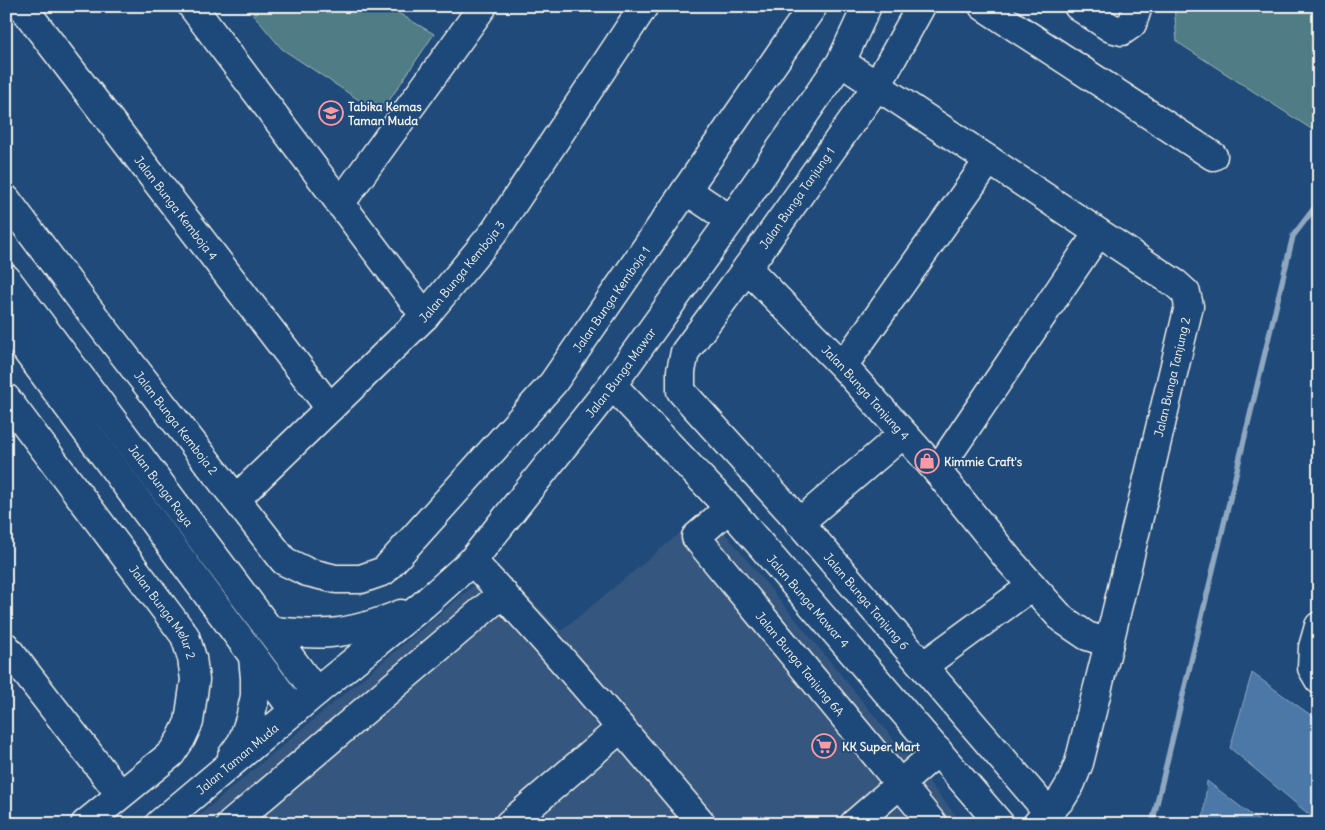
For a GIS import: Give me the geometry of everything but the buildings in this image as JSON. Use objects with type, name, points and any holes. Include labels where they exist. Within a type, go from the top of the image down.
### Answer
[{"type":"street","name":"Jalan Bunga Kemboja 4","points":[[22,6],[330,408]]},
{"type":"street","points":[[192,6],[425,316]]},
{"type":"street","points":[[340,204],[483,6]]},
{"type":"street","name":"Jalan Bunga Kemboja 3","points":[[236,499],[425,316],[495,231],[644,6]]},
{"type":"street","name":"Jalan Bunga Kemboja 1","points":[[384,571],[553,383],[813,6]]},
{"type":"street","name":"Jalan Bunga Mawar","points":[[316,692],[423,605],[472,561],[612,385],[731,220],[841,62],[867,6]]},
{"type":"street","name":"Jalan Bunga Tanjung 1","points":[[682,391],[681,371],[685,352],[877,86],[922,6]]},
{"type":"street","points":[[984,6],[1213,156]]},
{"type":"street","points":[[1078,6],[1111,28],[1122,31],[1132,24],[1138,6]]},
{"type":"street","name":"Jalan Bunga Tanjung 2","points":[[841,62],[1176,284],[1186,293],[1189,306],[1079,763],[1071,783],[1062,798],[1042,818]]},
{"type":"street","points":[[843,366],[989,160]]},
{"type":"street","points":[[686,190],[731,220]]},
{"type":"street","name":"Jalan Bunga Kemboja 2","points":[[6,199],[83,302],[284,561],[307,572],[336,579],[361,579],[384,571]]},
{"type":"street","points":[[936,471],[1098,233]]},
{"type":"street","name":"Jalan Bunga Tanjung 4","points":[[747,268],[843,366],[904,434],[1009,560],[1062,619],[1087,636],[1109,643]]},
{"type":"street","name":"Jalan Bunga Raya","points":[[6,278],[316,692]]},
{"type":"street","points":[[6,323],[294,711]]},
{"type":"street","name":"Jalan Bunga Mawar 4","points":[[612,385],[729,508],[1000,824]]},
{"type":"street","name":"Jalan Bunga Tanjung 6","points":[[682,391],[923,666],[1042,818]]},
{"type":"street","name":"Jalan Bunga Melur 2","points":[[6,398],[185,636],[192,658],[195,680],[189,722],[181,739],[171,754],[85,824]]},
{"type":"street","points":[[799,523],[904,434]]},
{"type":"street","name":"Jalan Bunga Tanjung 6A","points":[[729,508],[696,537],[933,824]]},
{"type":"street","points":[[472,561],[503,593],[702,824]]},
{"type":"street","points":[[923,666],[1032,586]]},
{"type":"street","points":[[231,824],[503,593]]},
{"type":"street","points":[[271,631],[329,633],[354,629],[381,622],[423,605]]},
{"type":"street","points":[[1319,626],[1313,646],[1312,668],[1319,680]]},
{"type":"street","points":[[6,647],[120,794]]},
{"type":"street","points":[[220,773],[242,742],[250,719],[255,696],[253,656]]},
{"type":"street","name":"Jalan Taman Muda","points":[[159,824],[316,692]]},
{"type":"street","points":[[509,824],[621,728]]},
{"type":"street","points":[[854,824],[938,751]]},
{"type":"shaded area","points":[[707,511],[963,824],[189,824],[498,565],[561,631]]},
{"type":"shaded area","points":[[1252,673],[1319,721],[1319,823],[1230,748]]},
{"type":"shaded area","points":[[1207,781],[1263,824],[1203,824]]},
{"type":"green space","points":[[246,6],[395,6],[393,10],[434,34],[380,114],[282,49]]},
{"type":"green space","points":[[1174,6],[1319,6],[1319,134],[1177,42]]},
{"type":"waterway","points":[[1152,824],[1293,236],[1319,202]]},
{"type":"place","name":"Tabika Kemas Taman Muda","points":[[331,113]]},
{"type":"place","name":"Kimmie Craft's","points":[[927,461]]},
{"type":"place","name":"KK Super Mart","points":[[824,746]]}]
